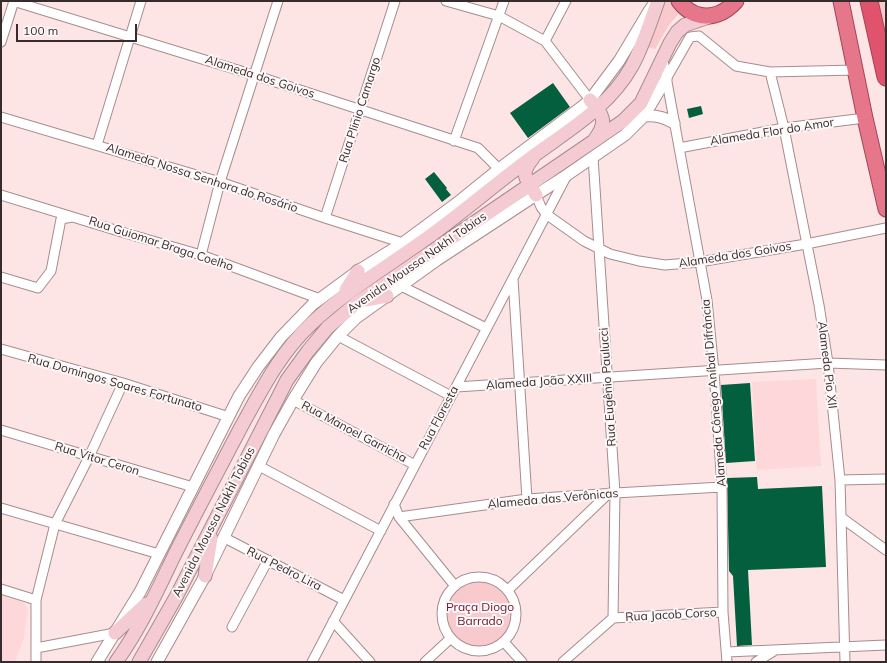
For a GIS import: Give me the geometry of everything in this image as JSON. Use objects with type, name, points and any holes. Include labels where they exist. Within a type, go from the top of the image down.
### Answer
[{"type":"highway","points":[[679,1],[687,10],[694,14],[709,17]]},
{"type":"highway","name":"Avenida Moussa Nakhl Tobias","points":[[709,17],[726,10],[736,1]]},
{"type":"highway","points":[[841,1],[865,118],[886,208]]},
{"type":"highway","points":[[869,1],[886,77]]},
{"type":"main road","name":"Avenida Moussa Nakhl Tobias","points":[[116,662],[123,653],[156,594],[220,467],[271,372],[291,345],[310,325],[340,298],[429,237],[475,201],[502,173],[535,155],[574,128],[590,105],[616,89],[632,67],[644,40],[658,1]]},
{"type":"main road","name":"Avenida Moussa Nakhl Tobias","points":[[139,662],[176,597],[287,380],[328,327],[358,302],[504,203],[533,190],[569,169],[592,143],[628,125],[677,32],[685,25],[709,17]]},
{"type":"main road","points":[[590,105],[604,122],[601,131],[592,143]]},
{"type":"main road","points":[[533,190],[525,176],[525,167],[535,155]]},
{"type":"main road","points":[[502,173],[509,186],[504,203]]},
{"type":"main road","points":[[457,203],[475,201]]},
{"type":"main road","points":[[437,260],[454,236]]},
{"type":"main road","points":[[340,298],[358,271]]},
{"type":"main road","points":[[358,302],[387,296]]},
{"type":"main road","points":[[233,442],[236,449],[240,453],[250,454]]},
{"type":"main road","points":[[220,467],[225,465],[233,467],[236,471],[237,477]]},
{"type":"main road","points":[[205,576],[213,526]]},
{"type":"main road","points":[[115,634],[156,594]]},
{"type":"street","points":[[1,42],[13,1]]},
{"type":"street","name":"Alameda dos Goivos","points":[[13,1],[254,75],[478,148],[502,173]]},
{"type":"street","points":[[97,145],[129,36],[141,1]]},
{"type":"street","points":[[201,255],[220,182],[278,1]]},
{"type":"street","name":"Rua Plinio Camargo","points":[[325,218],[396,1]]},
{"type":"street","points":[[446,1],[499,16],[545,41],[590,105]]},
{"type":"street","points":[[454,141],[504,1]]},
{"type":"street","points":[[545,41],[566,1]]},
{"type":"street","points":[[97,662],[140,592],[239,396],[258,366],[281,337],[313,304],[358,271],[403,243],[457,203],[502,173],[590,105],[619,61],[648,6],[658,1]]},
{"type":"street","points":[[644,116],[690,37],[698,36],[736,66],[770,72],[856,70]]},
{"type":"street","name":"Alameda Cônego Aníbal Difrância","points":[[663,60],[707,300],[714,371],[722,487],[723,612],[727,662]]},
{"type":"street","name":"Alameda Pio XII","points":[[770,72],[784,128],[819,305],[828,363],[840,480],[845,662]]},
{"type":"street","points":[[569,169],[593,157],[625,135],[628,125],[644,116],[659,116],[674,124]]},
{"type":"street","name":"Alameda Nossa Senhora do Rosário","points":[[1,117],[220,182],[403,243]]},
{"type":"street","name":"Alameda Flor do Amor","points":[[679,148],[784,128],[865,118]]},
{"type":"street","name":"Rua Eugênio Paulucci","points":[[593,157],[608,377],[612,493],[613,618]]},
{"type":"street","name":"Rua Floresta","points":[[312,662],[569,169]]},
{"type":"street","points":[[157,662],[163,657],[293,400],[316,363],[338,336],[356,318],[533,190]]},
{"type":"street","name":"Alameda dos Goivos","points":[[533,190],[546,214],[584,241],[610,254],[639,261],[665,264],[699,262],[806,244],[886,228]]},
{"type":"street","name":"Rua Guiomar Braga Coelho","points":[[1,195],[201,255],[320,299]]},
{"type":"street","points":[[1,277],[38,288],[51,271],[61,219],[74,217]]},
{"type":"street","points":[[513,278],[527,499]]},
{"type":"street","points":[[402,286],[486,328]]},
{"type":"street","points":[[338,336],[451,396]]},
{"type":"street","name":"Rua Domingos Soares Fortunato","points":[[1,349],[123,382],[229,417]]},
{"type":"street","name":"Alameda João XXIII","points":[[456,387],[828,363],[886,365]]},
{"type":"street","points":[[115,634],[35,656],[36,600],[55,524],[89,457],[123,382]]},
{"type":"street","name":"Rua Manoel Garricha","points":[[293,400],[415,465]]},
{"type":"street","name":"Rua Vitor Ceron","points":[[1,430],[193,487]]},
{"type":"street","points":[[259,466],[381,531]]},
{"type":"street","points":[[840,480],[886,479]]},
{"type":"street","name":"Alameda das Verônicas","points":[[399,517],[527,499],[722,487]]},
{"type":"street","points":[[508,590],[612,493]]},
{"type":"street","points":[[394,504],[399,517],[455,586]]},
{"type":"street","points":[[1,508],[159,554]]},
{"type":"street","points":[[842,518],[886,550]]},
{"type":"street","name":"Rua Pedro Lira","points":[[223,537],[344,600]]},
{"type":"street","points":[[232,627],[268,560]]},
{"type":"street","points":[[476,577],[488,578],[499,582],[508,590],[514,600],[517,611],[516,623],[511,634],[504,642],[494,648],[477,651],[460,646],[451,638],[445,628],[442,617],[443,606],[448,595],[455,586],[465,580],[476,577]]},
{"type":"street","points":[[1,589],[36,600]]},
{"type":"street","name":"Rua Jacob Corso","points":[[564,662],[613,618],[723,612]]},
{"type":"street","points":[[333,621],[370,662]]},
{"type":"street","points":[[425,662],[451,638]]},
{"type":"street","points":[[504,642],[522,662]]},
{"type":"street","points":[[727,652],[886,645]]},
{"type":"street","points":[[756,662],[775,650]]},
{"type":"shaded area","points":[[816,379],[821,466],[757,470],[752,382]]},
{"type":"shaded area","points":[[1,594],[21,601],[28,609],[24,638],[15,662],[1,662]]},
{"type":"green space","points":[[663,1],[689,1],[669,25],[655,49],[647,47]]},
{"type":"green space","points":[[874,1],[884,1],[886,8],[886,54]]},
{"type":"green space","name":"Praça Diogo Barrado","points":[[473,579],[487,579],[500,585],[509,594],[515,607],[513,627],[505,639],[487,649],[473,649],[460,643],[451,634],[445,621],[445,607],[451,594],[460,585]]},
{"type":"building","points":[[553,83],[570,107],[528,138],[510,113]]},
{"type":"building","points":[[701,106],[703,114],[689,118],[687,109]]},
{"type":"building","points":[[434,172],[451,195],[442,202],[425,179]]},
{"type":"building","points":[[750,383],[755,461],[726,463],[721,385]]},
{"type":"building","points":[[757,477],[758,489],[822,486],[826,567],[748,570],[752,645],[737,646],[733,576],[729,571],[727,478]]}]
